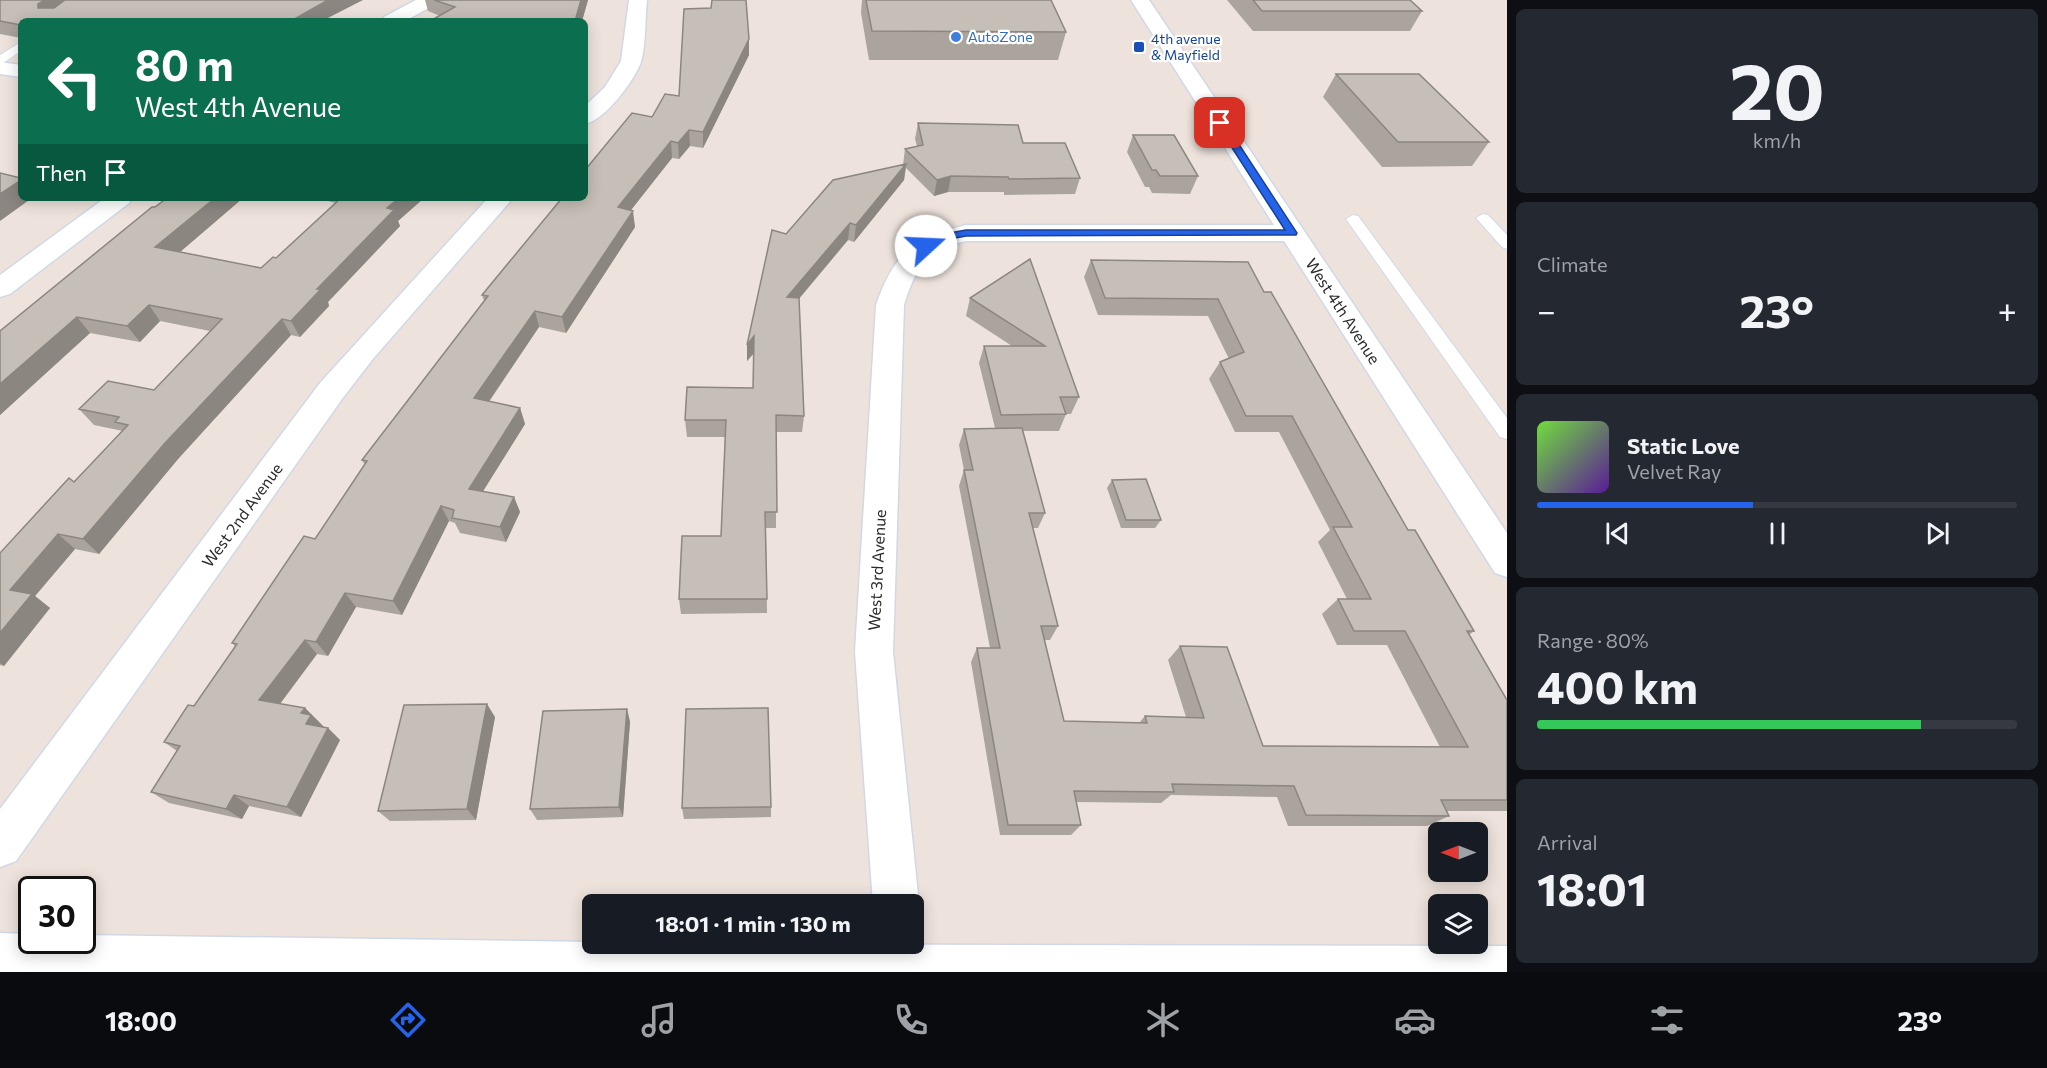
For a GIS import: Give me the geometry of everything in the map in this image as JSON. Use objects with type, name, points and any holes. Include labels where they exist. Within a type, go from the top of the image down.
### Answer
[{"type":"street","points":[[397,18],[430,0]]},
{"type":"street","points":[[588,115],[613,90],[631,61],[638,0]]},
{"type":"street","name":"West 4th Avenue","points":[[1140,0],[1507,562]]},
{"type":"street","points":[[0,68],[18,71]]},
{"type":"street","points":[[0,288],[116,201]]},
{"type":"street","name":"West 2nd Avenue","points":[[0,845],[332,392],[377,336],[498,201]]},
{"type":"street","name":"West 3rd Avenue","points":[[895,894],[874,652],[890,305],[897,281],[908,262],[926,246],[947,237],[966,233],[1292,233]]},
{"type":"street","points":[[0,957],[66,964],[489,968],[902,961],[1507,970]]},
{"type":"lane","points":[[0,61],[18,47]]},
{"type":"lane","points":[[1483,218],[1507,244]]},
{"type":"lane","points":[[1353,219],[1507,432]]},
{"type":"building","points":[[0,0],[45,0],[38,4],[38,8],[54,8],[65,0],[328,0],[296,18],[18,18],[18,24],[0,21]]},
{"type":"building","points":[[434,0],[581,0],[576,18],[435,18],[455,7]]},
{"type":"building","points":[[712,0],[746,0],[749,39],[703,132],[689,130],[678,143],[671,141],[618,207],[633,211],[562,317],[535,311],[474,398],[520,408],[469,489],[514,497],[500,527],[452,518],[454,510],[441,506],[393,601],[345,593],[316,642],[305,640],[259,700],[305,708],[301,713],[311,715],[306,724],[328,728],[287,807],[234,795],[226,809],[151,792],[180,746],[164,742],[188,705],[194,706],[237,644],[232,643],[304,536],[315,539],[367,461],[362,460],[488,296],[482,295],[560,201],[588,201],[588,166],[632,113],[652,117],[665,94],[679,96],[684,9],[711,8]]},
{"type":"building","points":[[866,0],[1051,0],[1066,32],[872,31]]},
{"type":"building","points":[[1253,0],[1410,0],[1422,11],[1262,11]]},
{"type":"building","points":[[1336,74],[1419,74],[1489,142],[1398,142]]},
{"type":"building","points":[[918,123],[1018,125],[1023,143],[1065,143],[1080,178],[1009,179],[1008,177],[951,176],[937,180],[905,149],[923,145]]},
{"type":"building","points":[[1133,135],[1174,135],[1198,176],[1160,176],[1156,170],[1152,170]]},
{"type":"building","points":[[906,164],[856,225],[850,223],[787,297],[799,298],[804,416],[776,415],[777,512],[765,512],[767,599],[679,599],[682,536],[721,536],[726,420],[685,420],[687,387],[753,388],[754,336],[747,345],[772,230],[786,234],[833,180]]},
{"type":"building","points":[[0,173],[18,177],[18,182],[0,194]]},
{"type":"building","points":[[163,201],[211,201],[155,247],[261,268],[273,257],[276,258],[338,201],[395,201],[387,208],[394,210],[317,289],[321,289],[291,321],[282,319],[165,443],[83,539],[58,534],[10,590],[32,594],[0,633],[0,553],[69,478],[74,482],[128,425],[115,422],[119,417],[79,409],[108,381],[154,390],[222,319],[149,305],[127,326],[77,317],[0,384],[0,331],[152,207]]},
{"type":"building","points":[[1030,259],[1079,397],[1060,397],[1066,414],[1001,415],[984,346],[1045,346],[970,298]]},
{"type":"building","points":[[1091,260],[1248,262],[1264,292],[1271,292],[1408,530],[1415,530],[1474,631],[1467,631],[1507,700],[1507,800],[1441,800],[1449,816],[1306,815],[1294,786],[1172,784],[1174,792],[1074,791],[1081,825],[1008,825],[977,648],[1000,648],[964,470],[973,470],[964,429],[1022,428],[1045,513],[1029,513],[1058,626],[1041,626],[1064,721],[1147,723],[1145,716],[1204,718],[1180,646],[1227,647],[1263,746],[1468,747],[1405,631],[1354,631],[1338,599],[1371,599],[1333,527],[1352,527],[1292,416],[1246,416],[1220,362],[1244,352],[1218,299],[1105,298]]},
{"type":"building","points":[[1146,479],[1161,520],[1126,520],[1112,480]]},
{"type":"building","points":[[487,704],[467,809],[378,811],[404,705]]},
{"type":"building","points":[[768,708],[771,807],[682,808],[686,709]]},
{"type":"building","points":[[627,709],[619,807],[530,809],[543,711]]},
{"type":"place","name":"AutoZone","points":[[956,37]]},
{"type":"place","name":"4th avenue & Mayfield","points":[[1139,47]]},
{"type":"route","points":[[926,246],[947,237],[988,232],[1292,233],[1220,123]]}]
